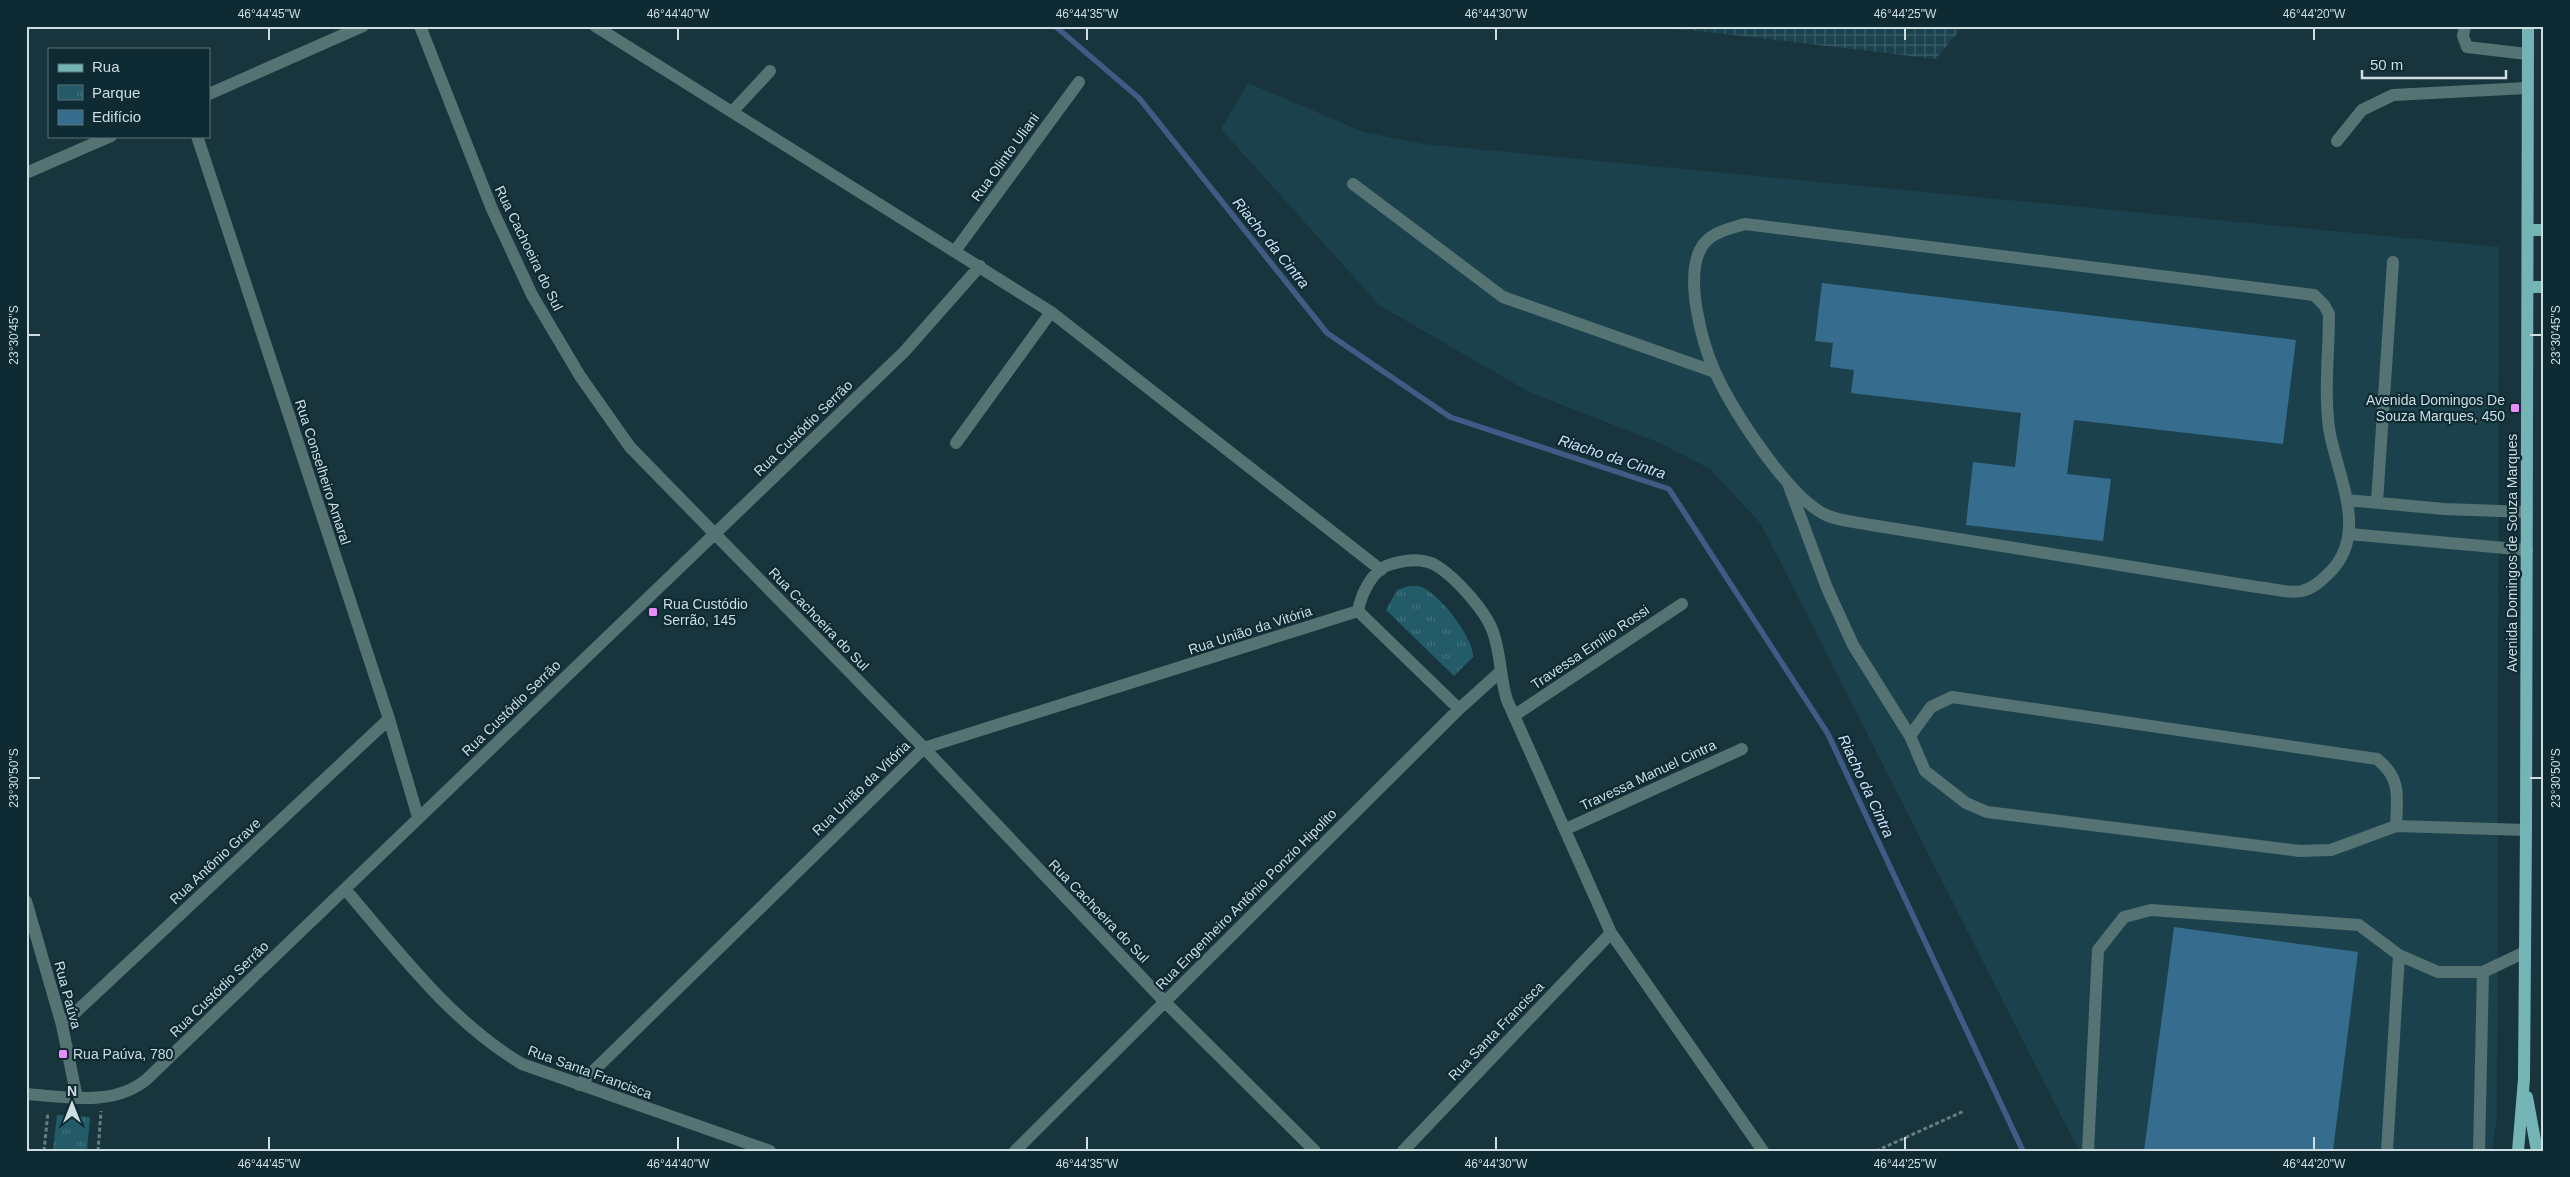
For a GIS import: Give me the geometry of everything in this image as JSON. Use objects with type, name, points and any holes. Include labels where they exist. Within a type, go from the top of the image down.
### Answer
[{"type":"main road","name":"Avenida Domingos de Souza Marques","points":[[2518,1151],[2524,1080],[2528,26]]},
{"type":"main road","points":[[2528,230],[2544,230]]},
{"type":"main road","points":[[2528,287],[2544,288]]},
{"type":"main road","name":"Avenida Domingos de Souza Marques","points":[[2524,1080],[2536,1151]]},
{"type":"street","points":[[210,94],[362,26]]},
{"type":"street","name":"Rua Cachoeira do Sul","points":[[420,26],[492,209],[532,295],[580,376],[630,447],[924,748],[1164,1001],[1315,1151]]},
{"type":"street","points":[[2465,26],[2463,36],[2467,47],[2527,54]]},
{"type":"street","points":[[602,28],[1051,312],[1381,570]]},
{"type":"street","points":[[732,112],[770,71]]},
{"type":"street","name":"Rua Olinto Uliani","points":[[955,250],[1079,82]]},
{"type":"street","points":[[2337,141],[2362,110],[2393,95],[2527,88]]},
{"type":"street","points":[[26,173],[106,138]]},
{"type":"street","name":"Rua Conselheiro Amaral","points":[[198,138],[389,720],[418,817]]},
{"type":"street","points":[[1352,184],[1503,297],[1715,372]]},
{"type":"street","points":[[1745,224],[2314,295],[2324,305],[2329,314],[2327,410],[2334,452],[2347,500],[2349,534],[2345,550],[2334,568],[2317,584],[2301,591],[2257,587],[1871,525],[1826,515],[1788,484],[1742,420],[1715,372],[1699,317],[1694,278],[1700,250],[1709,239],[1716,234],[1745,224]]},
{"type":"street","points":[[2377,502],[2393,262]]},
{"type":"street","name":"Rua Custódio Serrão","points":[[26,1094],[77,1098],[102,1097],[128,1091],[139,1085],[904,352],[980,266]]},
{"type":"street","points":[[956,443],[1051,312]]},
{"type":"street","points":[[1788,484],[1827,588],[1853,645],[1910,736],[1926,771],[1966,803],[1987,812],[2300,851],[2331,850],[2396,826],[2526,830]]},
{"type":"street","points":[[2347,500],[2444,509],[2527,512]]},
{"type":"street","points":[[2349,534],[2527,550]]},
{"type":"street","points":[[1460,709],[1358,611],[1362,595],[1372,579],[1387,565],[1406,560],[1436,566],[1476,603],[1493,631],[1500,672],[1508,700],[1611,932],[1764,1151]]},
{"type":"street","name":"Travessa Emílio Rossi","points":[[1515,715],[1682,604]]},
{"type":"street","name":"Rua União da Vitória","points":[[579,1085],[924,748],[1358,611]]},
{"type":"street","name":"Rua Engenheiro Antônio Ponzio Hipolito","points":[[1015,1151],[1164,1001],[1460,709],[1500,672]]},
{"type":"street","points":[[1910,736],[1931,707],[1952,697],[2377,759],[2394,777],[2396,826]]},
{"type":"street","name":"Rua Antônio Grave","points":[[62,1024],[389,720]]},
{"type":"street","name":"Travessa Manuel Cintra","points":[[1566,829],[1742,748]]},
{"type":"street","name":"Rua Santa Francisca","points":[[345,889],[438,996],[496,1049],[522,1064],[770,1151]]},
{"type":"street","name":"Rua Paúva","points":[[26,901],[62,1024],[77,1098]]},
{"type":"street","points":[[2088,1151],[2098,950],[2124,917],[2150,910],[2358,925],[2400,955],[2438,972],[2482,972],[2525,952]]},
{"type":"street","name":"Rua Santa Francisca","points":[[1402,1151],[1611,932]]},
{"type":"street","points":[[2387,1151],[2400,955]]},
{"type":"street","points":[[2479,1151],[2482,972]]},
{"type":"path","points":[[44,1151],[50,1096]]},
{"type":"path","points":[[98,1151],[102,1097]]},
{"type":"path","points":[[1876,1151],[1964,1111]]},
{"type":"shaded area","points":[[1635,26],[1963,26],[1936,59],[1699,31]]},
{"type":"shaded area","points":[[1248,83],[1363,132],[1423,144],[2499,247],[2497,1116],[2492,1151],[2079,1151],[1761,524],[1710,469],[1660,443],[1529,392],[1379,305],[1221,129]]},
{"type":"green space","points":[[1409,586],[1421,587],[1437,598],[1454,617],[1468,639],[1473,657],[1454,676],[1386,610],[1397,590]]},
{"type":"green space","points":[[57,1115],[90,1117],[87,1151],[53,1151]]},
{"type":"building","points":[[1822,283],[2296,340],[2283,444],[2074,420],[2067,474],[2111,479],[2103,541],[1966,525],[1973,462],[2015,467],[2021,413],[1851,393],[1854,370],[1830,367],[1833,343],[1815,341]]},
{"type":"building","points":[[2174,927],[2358,952],[2333,1151],[2144,1151]]},
{"type":"waterway","name":"Riacho da Cintra","points":[[1055,26],[1139,98],[1327,333],[1450,417],[1669,489],[1828,734],[2023,1151]]},
{"type":"place","name":"Avenida Domingos De Souza Marques, 450","points":[[2515,408]]},
{"type":"place","name":"Rua Custódio Serrão, 145","points":[[653,612]]},
{"type":"place","name":"Rua Paúva, 780","points":[[63,1054]]}]
